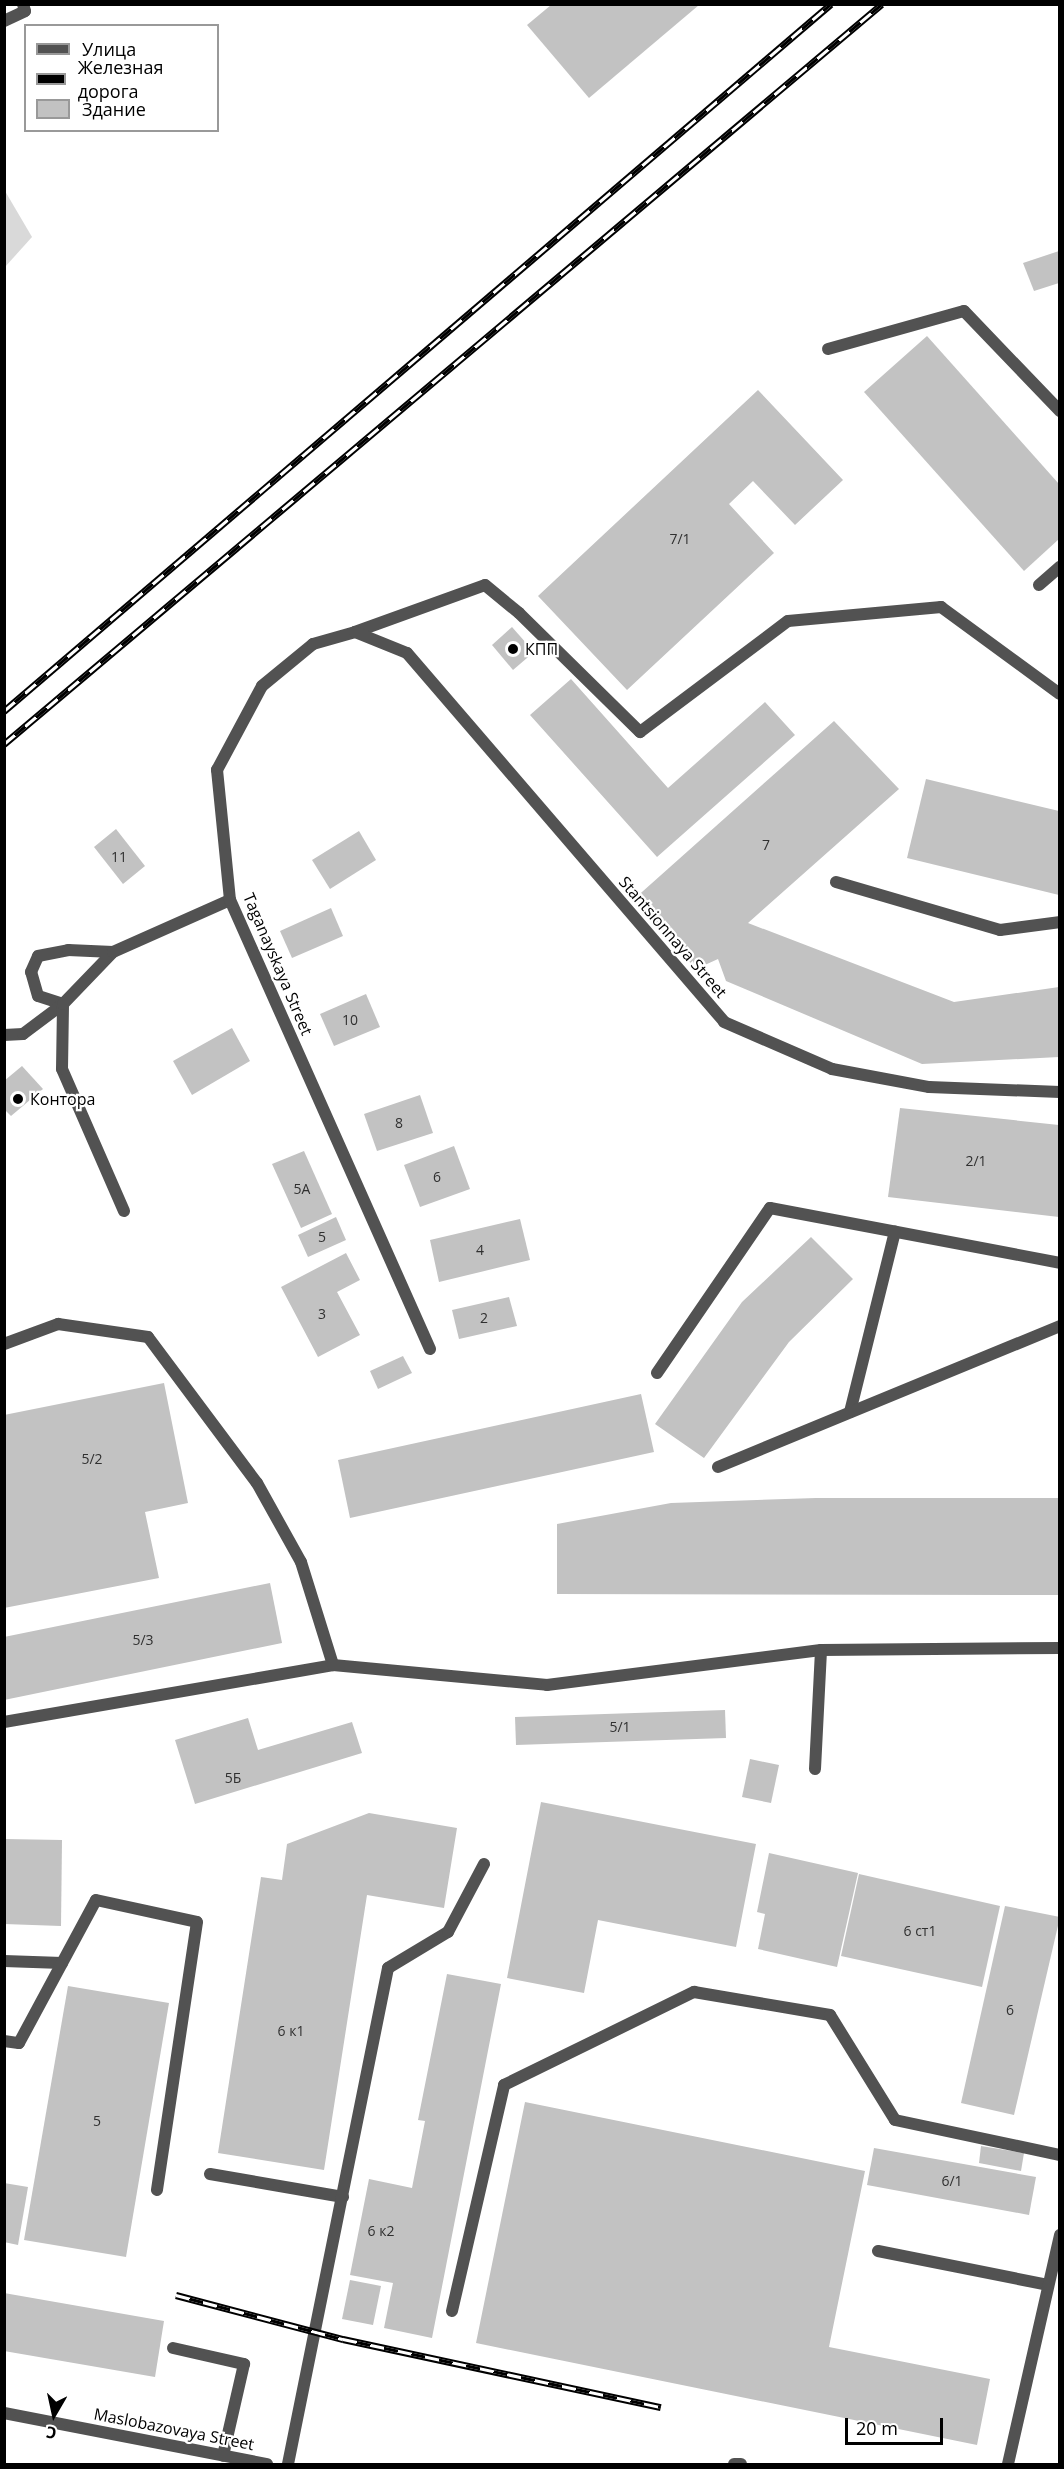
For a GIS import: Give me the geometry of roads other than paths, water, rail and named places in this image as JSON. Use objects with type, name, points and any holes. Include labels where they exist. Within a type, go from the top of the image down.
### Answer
[{"type":"street","points":[[4,21],[25,11],[23,4]]},
{"type":"street","points":[[828,349],[964,311],[1059,411]]},
{"type":"street","points":[[1039,585],[1059,567]]},
{"type":"street","name":"Taganayskaya Street","points":[[430,1349],[230,900],[217,770],[262,686],[313,644],[355,632],[485,585],[519,613],[640,732],[789,621],[940,607],[1059,694]]},
{"type":"street","name":"Stantsionnaya Street","points":[[355,632],[407,653],[724,1022],[832,1069],[929,1087],[1059,1092]]},
{"type":"street","points":[[836,882],[1000,930],[1059,922]]},
{"type":"street","points":[[4,1035],[23,1034],[63,1004],[113,952],[230,900]]},
{"type":"street","points":[[63,1004],[38,996],[31,972],[38,956],[68,950],[113,952]]},
{"type":"street","points":[[63,1004],[62,1069],[124,1211]]},
{"type":"street","points":[[657,1373],[770,1208],[1059,1263]]},
{"type":"street","points":[[850,1413],[896,1232]]},
{"type":"street","points":[[4,1344],[58,1324],[148,1337],[257,1483],[301,1562],[333,1665]]},
{"type":"street","points":[[718,1467],[1059,1326]]},
{"type":"street","points":[[4,1722],[333,1665],[547,1685],[821,1650],[1059,1648]]},
{"type":"street","points":[[815,1769],[821,1650]]},
{"type":"street","points":[[288,2464],[388,1968],[448,1932],[484,1864]]},
{"type":"street","points":[[4,2041],[19,2043],[96,1900],[196,1923],[157,2190]]},
{"type":"street","points":[[4,1961],[62,1963]]},
{"type":"street","points":[[452,2311],[504,2085],[694,1992],[830,2014],[895,2120],[1059,2155]]},
{"type":"street","points":[[210,2174],[343,2197]]},
{"type":"street","points":[[1008,2464],[1059,2235]]},
{"type":"street","points":[[878,2251],[1048,2285]]},
{"type":"street","points":[[173,2348],[244,2364],[223,2456]]},
{"type":"street","name":"Maslobazovaya Street","points":[[4,2413],[267,2464]]},
{"type":"street","points":[[734,2464],[741,2464]]},
{"type":"railway","points":[[4,711],[831,4]]},
{"type":"railway","points":[[4,744],[882,4]]},
{"type":"railway","points":[[176,2295],[343,2339],[661,2407]]},
{"type":"place","name":"КПП","points":[[513,649]]},
{"type":"place","name":"Контора","points":[[18,1099]]}]
